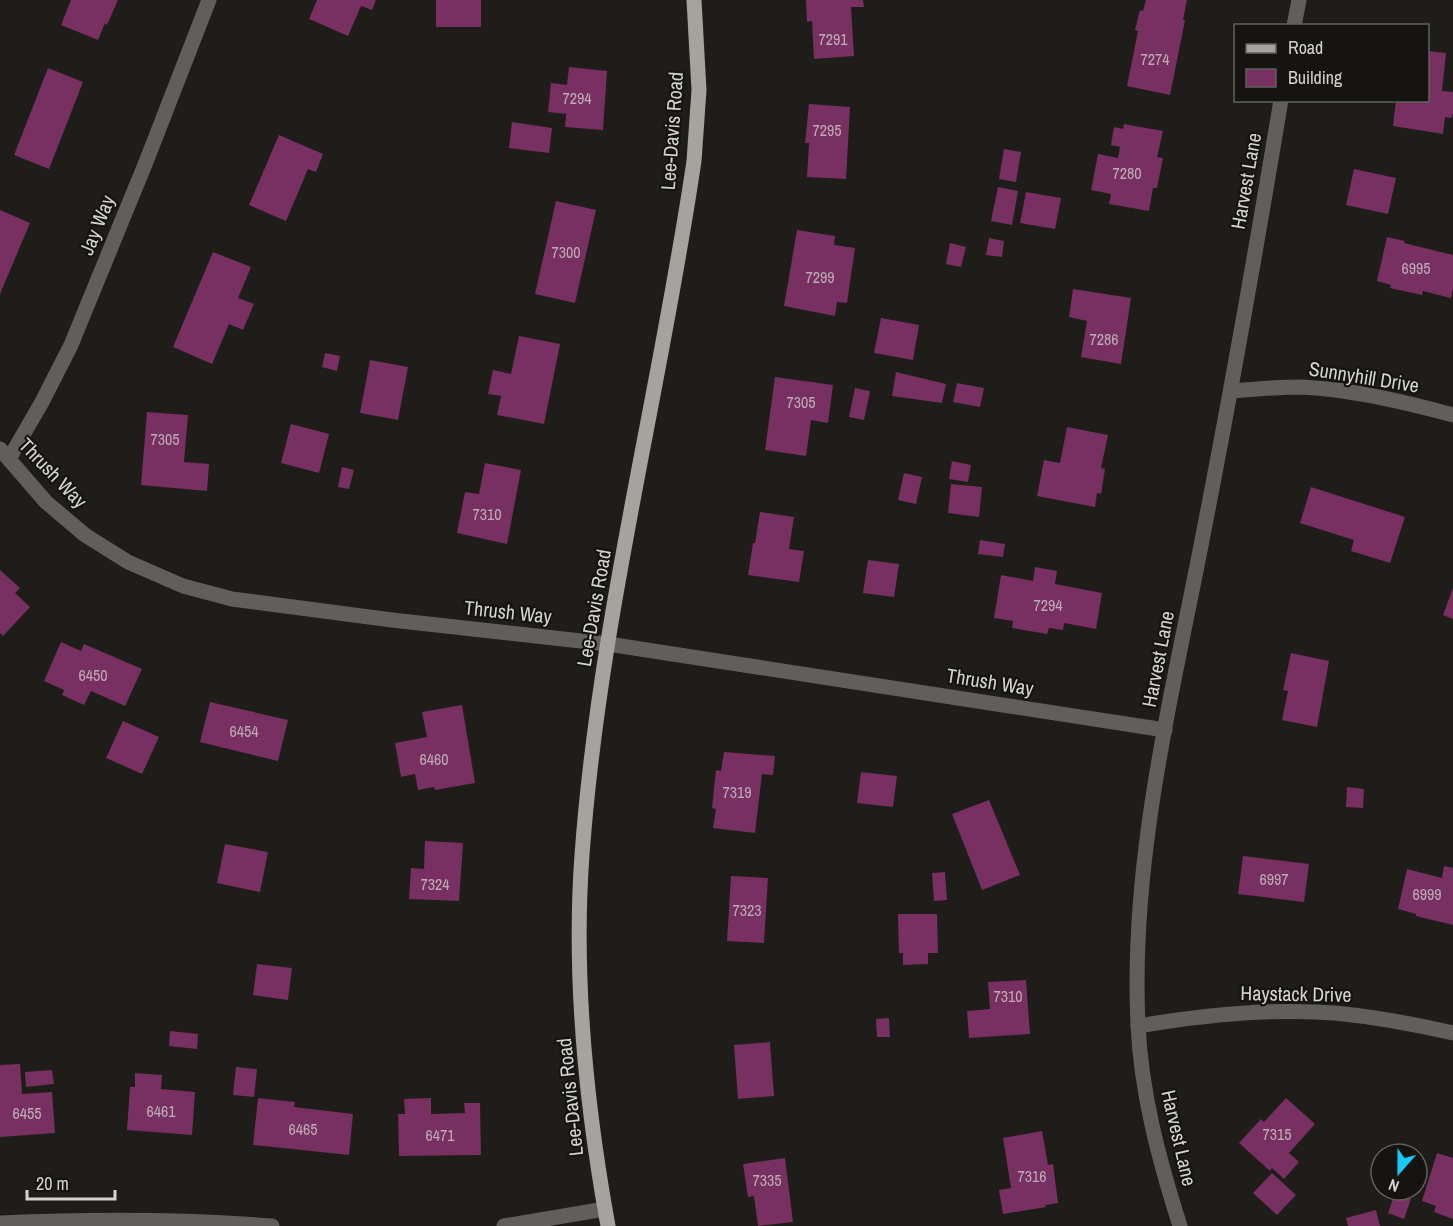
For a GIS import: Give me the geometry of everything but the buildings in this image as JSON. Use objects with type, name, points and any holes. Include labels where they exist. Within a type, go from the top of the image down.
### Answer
[{"type":"main road","name":"Lee-Davis Road","points":[[608,1226],[594,1140],[584,1040],[580,958],[583,847],[590,772],[608,644],[694,161],[699,90],[694,0]]},
{"type":"street","name":"Jay Way","points":[[4,454],[42,402],[71,345],[209,0]]},
{"type":"street","points":[[1294,24],[1299,0]]},
{"type":"street","name":"Harvest Lane","points":[[1180,1226],[1162,1170],[1147,1099],[1138,1026],[1137,937],[1143,860],[1231,391],[1281,102]]},
{"type":"street","name":"Sunnyhill Drive","points":[[1231,391],[1300,387],[1335,390],[1453,414]]},
{"type":"street","name":"Thrush Way","points":[[4,454],[46,502],[85,535],[128,562],[183,586],[232,599],[392,620],[608,644],[1166,730]]},
{"type":"street","name":"Haystack Drive","points":[[1138,1026],[1193,1017],[1264,1012],[1334,1013],[1404,1022],[1453,1033]]},
{"type":"street","points":[[504,1226],[605,1209]]},
{"type":"street","points":[[0,1223],[93,1219],[216,1222],[272,1226]]}]
